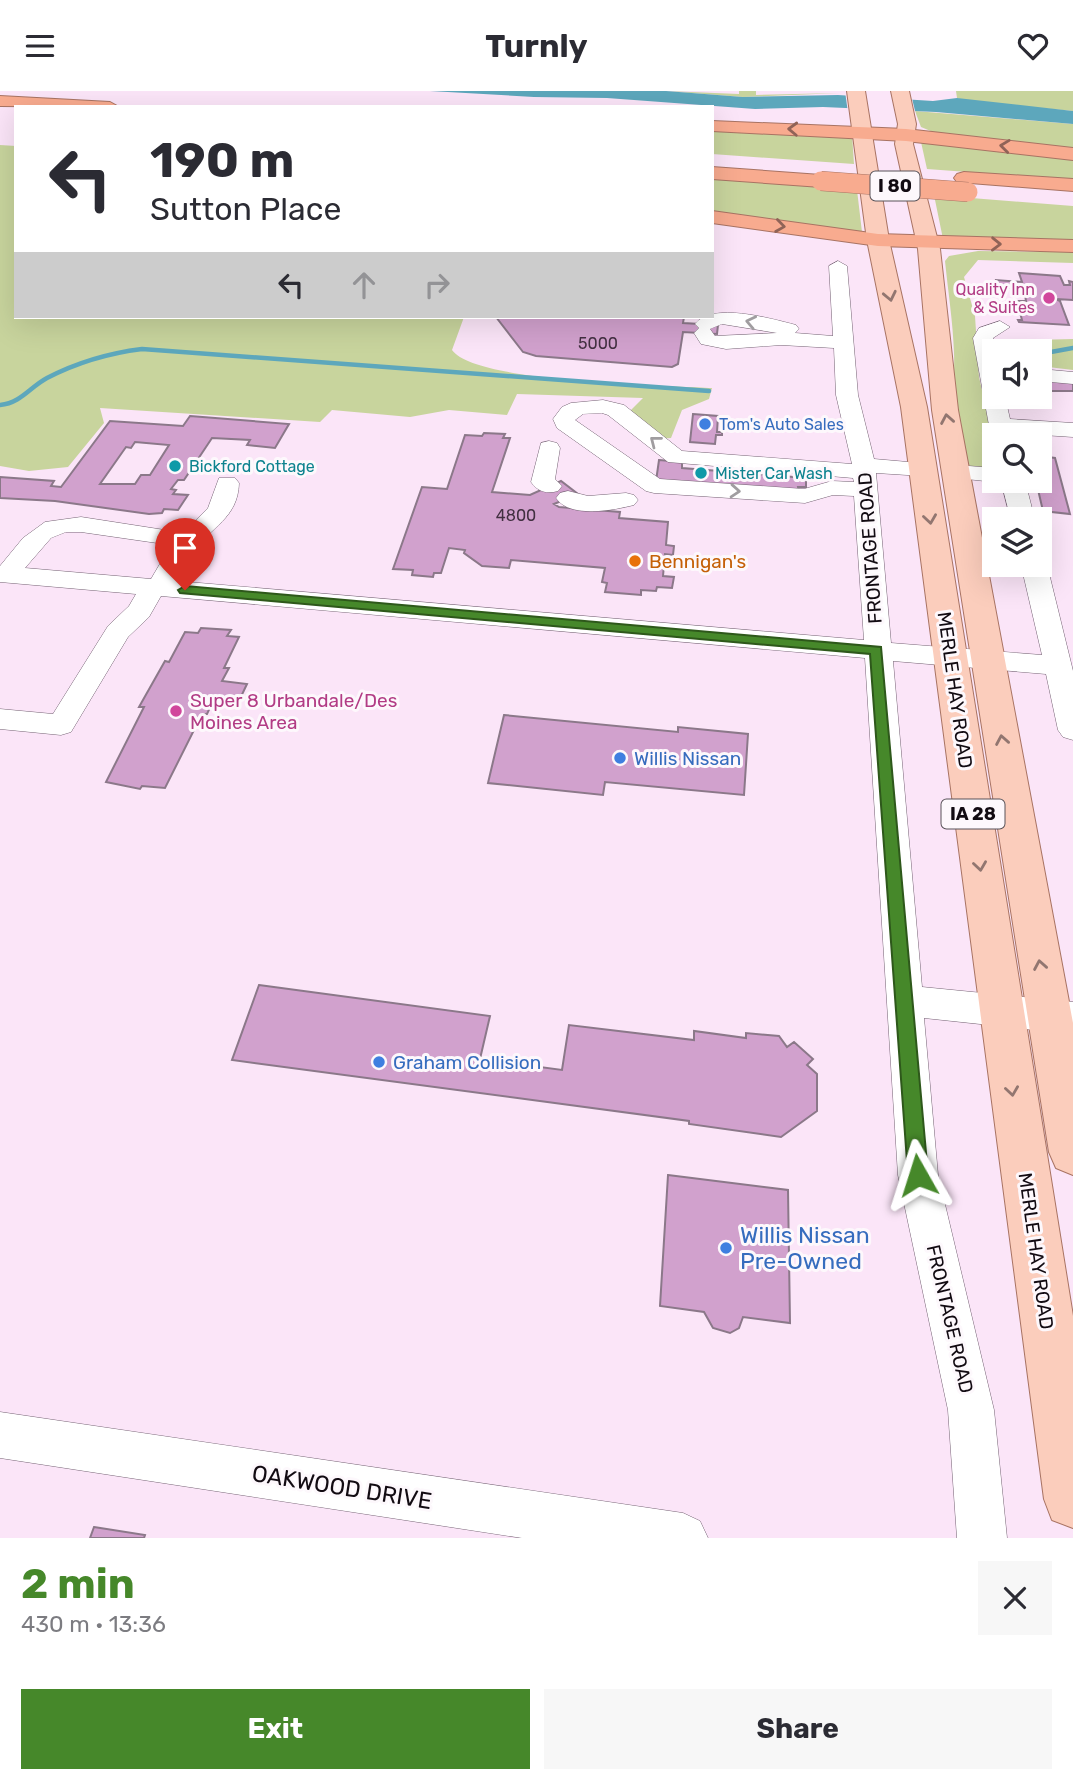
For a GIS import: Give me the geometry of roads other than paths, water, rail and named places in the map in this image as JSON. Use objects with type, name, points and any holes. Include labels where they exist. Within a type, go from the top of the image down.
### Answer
[{"type":"highway","points":[[0,101],[73,105]]},
{"type":"highway","points":[[714,126],[860,124],[906,127],[1073,154]]},
{"type":"highway","name":"I 80","points":[[714,159],[820,174],[966,185],[1073,199]]},
{"type":"highway","name":"I 80","points":[[714,173],[820,174]]},
{"type":"highway","name":"I 80","points":[[966,185],[1073,185]]},
{"type":"highway","points":[[714,217],[878,240],[1073,246]]},
{"type":"main road","name":"MERLE HAY ROAD","points":[[856,91],[878,240],[914,407],[940,470],[989,660],[1061,1017],[1073,1152]]},
{"type":"main road","name":"MERLE HAY ROAD","points":[[900,91],[906,127],[904,144],[928,243],[945,410],[940,470],[951,657],[1000,1011],[1073,1499]]},
{"type":"street","name":"FRONTAGE ROAD","points":[[838,266],[847,395],[864,475],[918,1175],[971,1410],[982,1538]]},
{"type":"street","points":[[983,339],[986,332],[1000,327]]},
{"type":"street","points":[[705,329],[708,340],[739,344],[782,339],[843,338]]},
{"type":"street","points":[[1052,376],[1073,378]]},
{"type":"street","points":[[864,475],[805,496],[654,486],[565,423],[564,419],[579,408],[603,406],[616,410],[676,457],[864,475],[940,470],[982,474]]},
{"type":"street","points":[[1052,430],[1073,430]]},
{"type":"street","points":[[550,448],[543,482],[573,502],[626,500]]},
{"type":"street","points":[[0,719],[61,725],[118,632],[140,611],[184,545],[211,522],[228,491],[227,483]]},
{"type":"street","points":[[4,575],[32,540],[46,530],[61,525],[97,524],[146,536],[180,539],[184,545]]},
{"type":"street","points":[[4,575],[1058,666]]},
{"type":"street","points":[[1037,577],[1073,730]]},
{"type":"street","points":[[903,1000],[1061,1017]]},
{"type":"street","name":"OAKWOOD DRIVE","points":[[0,1435],[683,1538]]},
{"type":"water","points":[[430,91],[666,91],[743,97],[838,95],[933,101],[957,98],[1073,111],[1073,124],[936,112],[823,107],[755,109],[607,98]]},
{"type":"waterway","points":[[1052,352],[1073,348]]},
{"type":"waterway","points":[[0,405],[20,398],[47,378],[81,363],[142,349],[709,391]]},
{"type":"place","name":"Quality Inn & Suites","points":[[1049,298]]},
{"type":"place","name":"Tom's Auto Sales","points":[[705,424]]},
{"type":"place","name":"Bickford Cottage","points":[[175,466]]},
{"type":"place","name":"Mister Car Wash","points":[[701,473]]},
{"type":"place","name":"Bennigan's","points":[[635,561]]},
{"type":"place","name":"Super 8 Urbandale/Des Moines Area","points":[[176,711]]},
{"type":"place","name":"Willis Nissan","points":[[620,758]]},
{"type":"place","name":"Graham Collision","points":[[379,1062]]},
{"type":"place","name":"Willis Nissan Pre-Owned","points":[[726,1248]]}]
